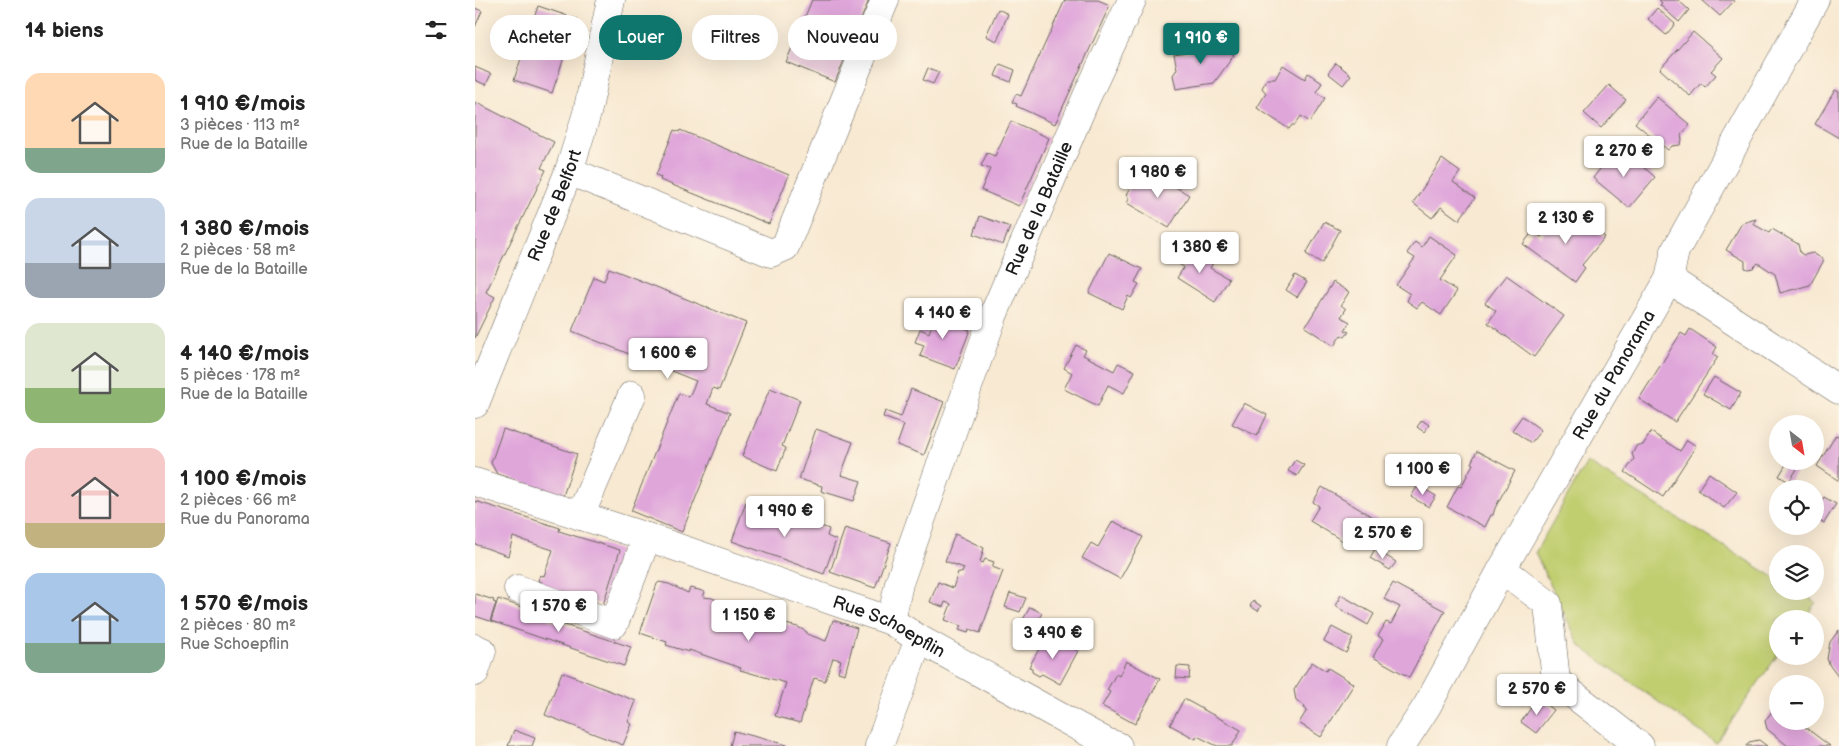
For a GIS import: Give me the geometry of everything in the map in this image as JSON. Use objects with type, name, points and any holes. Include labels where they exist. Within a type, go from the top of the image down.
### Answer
[{"type":"street","name":"Rue de Belfort","points":[[475,404],[569,171],[587,112],[611,0]]},
{"type":"street","points":[[569,171],[771,253],[785,247],[885,0]]},
{"type":"street","name":"Rue de la Bataille","points":[[891,621],[899,583],[993,316],[1087,96],[1132,0]]},
{"type":"street","name":"Rue du Panorama","points":[[1401,746],[1427,706],[1502,569],[1669,279],[1675,251],[1815,0]]},
{"type":"street","points":[[1669,279],[1839,390]]},
{"type":"street","points":[[580,516],[632,395]]},
{"type":"street","name":"Rue Schoepflin","points":[[475,482],[647,537],[891,621],[919,639],[1106,742],[1117,746]]},
{"type":"street","points":[[518,588],[614,624],[647,537]]},
{"type":"street","points":[[1502,569],[1548,604],[1557,682],[1640,746]]},
{"type":"street","points":[[879,746],[919,639]]},
{"type":"street","points":[[475,648],[482,651],[475,672]]},
{"type":"green space","points":[[1587,462],[1769,574],[1769,600],[1813,600],[1816,602],[1810,610],[1769,610],[1769,665],[1771,665],[1716,743],[1580,646],[1535,553]]},
{"type":"building","points":[[812,0],[869,0],[863,15],[806,15]]},
{"type":"building","points":[[1065,0],[1098,0],[1110,5],[1055,124],[1016,106],[1017,104],[1012,102],[1016,94],[1021,96]]},
{"type":"building","points":[[1659,0],[1678,0],[1689,10],[1679,22],[1660,5],[1662,3]]},
{"type":"building","points":[[1702,0],[1735,0],[1720,16]]},
{"type":"building","points":[[538,6],[565,15],[535,15]]},
{"type":"building","points":[[475,8],[482,11],[475,27]]},
{"type":"building","points":[[1657,8],[1675,24],[1666,35],[1648,19]]},
{"type":"building","points":[[998,9],[1008,14],[997,41],[986,36]]},
{"type":"building","points":[[1693,32],[1723,58],[1711,71],[1716,75],[1705,87],[1701,83],[1690,96],[1660,69]]},
{"type":"building","points":[[1212,39],[1234,55],[1214,83],[1176,89],[1173,75],[1177,69],[1174,54],[1194,51],[1201,41]]},
{"type":"building","points":[[788,57],[788,60],[844,60],[835,82],[786,62]]},
{"type":"building","points":[[520,60],[563,60],[552,93],[514,80]]},
{"type":"building","points":[[1336,63],[1351,75],[1343,85],[1328,73]]},
{"type":"building","points":[[1000,64],[1015,70],[1011,82],[995,76]]},
{"type":"building","points":[[1283,65],[1305,79],[1308,73],[1322,83],[1316,92],[1325,98],[1310,122],[1301,116],[1295,125],[1292,125],[1289,129],[1257,108],[1266,93],[1262,88],[1267,79],[1275,79]]},
{"type":"building","points":[[475,67],[491,74],[486,85],[475,80]]},
{"type":"building","points":[[928,68],[939,72],[933,84],[923,80]]},
{"type":"building","points":[[1609,85],[1626,100],[1601,128],[1584,113]]},
{"type":"building","points":[[1835,90],[1839,92],[1839,138],[1815,124]]},
{"type":"building","points":[[1657,97],[1690,125],[1681,135],[1680,145],[1672,146],[1668,150],[1635,123]]},
{"type":"building","points":[[475,102],[554,142],[541,168],[546,170],[486,292],[495,297],[475,338]]},
{"type":"building","points":[[1011,121],[1049,138],[1019,206],[981,190],[990,169],[981,166],[987,153],[995,156]]},
{"type":"building","points":[[674,130],[679,132],[680,130],[789,175],[769,224],[660,180],[661,177],[656,175]]},
{"type":"building","points":[[1617,151],[1627,153],[1655,177],[1629,208],[1593,178],[1611,155]]},
{"type":"building","points":[[1442,159],[1460,172],[1453,182],[1475,198],[1459,220],[1441,207],[1432,218],[1413,203]]},
{"type":"building","points":[[1149,171],[1189,195],[1169,228],[1127,203],[1129,199],[1126,195],[1131,187],[1141,186]]},
{"type":"building","points":[[1570,211],[1605,237],[1582,265],[1585,268],[1575,282],[1523,244],[1533,231],[1541,237],[1545,232],[1543,232],[1545,228],[1549,227],[1553,222],[1558,226]]},
{"type":"building","points":[[980,216],[1010,227],[1003,245],[974,234]]},
{"type":"building","points":[[1756,219],[1753,224],[1769,233],[1772,229],[1798,244],[1800,253],[1804,255],[1813,253],[1824,260],[1810,285],[1780,293],[1775,274],[1758,263],[1753,268],[1745,268],[1745,261],[1726,250],[1742,223]]},
{"type":"building","points":[[1324,222],[1340,230],[1322,263],[1306,254]]},
{"type":"building","points":[[1429,236],[1457,255],[1440,280],[1457,291],[1441,315],[1422,302],[1417,308],[1407,301],[1410,294],[1396,285],[1415,258],[1407,253],[1415,242],[1422,247]]},
{"type":"building","points":[[1178,248],[1192,257],[1197,249],[1215,260],[1210,268],[1229,279],[1215,302],[1177,278],[1184,267],[1171,260]]},
{"type":"building","points":[[1109,253],[1142,269],[1135,282],[1139,284],[1131,298],[1128,296],[1122,309],[1089,293]]},
{"type":"building","points":[[609,268],[746,323],[719,390],[713,388],[707,404],[730,413],[682,532],[631,511],[679,393],[689,397],[696,381],[572,331],[594,277],[604,281]]},
{"type":"building","points":[[1295,275],[1307,282],[1297,297],[1286,290]]},
{"type":"building","points":[[1506,275],[1564,316],[1534,357],[1488,323],[1496,311],[1485,303]]},
{"type":"building","points":[[1333,282],[1349,292],[1341,305],[1346,309],[1341,317],[1350,322],[1345,330],[1349,332],[1345,337],[1341,335],[1334,346],[1305,327]]},
{"type":"building","points":[[938,308],[956,314],[952,324],[970,330],[955,369],[920,356],[924,345],[915,342],[920,329],[929,333]]},
{"type":"building","points":[[1690,329],[1717,347],[1713,354],[1718,357],[1675,422],[1639,399],[1681,333],[1686,336]]},
{"type":"building","points":[[1076,345],[1086,350],[1083,355],[1114,371],[1118,363],[1135,371],[1124,393],[1108,385],[1098,406],[1064,389],[1072,373],[1064,368]]},
{"type":"building","points":[[1714,377],[1741,393],[1731,410],[1703,394]]},
{"type":"building","points":[[770,388],[800,400],[782,446],[786,448],[777,471],[742,456]]},
{"type":"building","points":[[911,389],[944,402],[924,455],[897,445],[904,425],[883,417],[885,411],[901,417]]},
{"type":"building","points":[[1244,403],[1267,415],[1257,436],[1232,424]]},
{"type":"building","points":[[1522,416],[1541,430],[1531,443],[1512,430]]},
{"type":"building","points":[[1422,420],[1429,425],[1424,432],[1417,427]]},
{"type":"building","points":[[503,429],[577,454],[563,496],[497,474],[491,463]]},
{"type":"building","points":[[816,429],[853,442],[841,475],[861,481],[854,501],[821,491],[822,486],[799,479]]},
{"type":"building","points":[[1651,432],[1680,451],[1687,440],[1696,446],[1663,497],[1625,472],[1634,459],[1632,454],[1637,445],[1643,445]]},
{"type":"building","points":[[1836,435],[1839,436],[1839,481],[1823,470],[1824,455]]},
{"type":"building","points":[[1477,451],[1515,471],[1485,527],[1447,507],[1458,486],[1461,487],[1473,464],[1471,463]]},
{"type":"building","points":[[1295,460],[1304,465],[1297,476],[1288,471]]},
{"type":"building","points":[[1783,470],[1796,470],[1790,480],[1786,480],[1779,476]]},
{"type":"building","points":[[1709,473],[1737,492],[1724,508],[1698,490]]},
{"type":"building","points":[[1418,485],[1436,496],[1429,507],[1411,497]]},
{"type":"building","points":[[1322,487],[1378,520],[1369,535],[1355,527],[1346,543],[1310,521],[1319,506],[1313,502]]},
{"type":"building","points":[[1824,497],[1836,504],[1824,523]]},
{"type":"building","points":[[475,501],[560,528],[559,531],[620,550],[603,605],[541,585],[542,582],[538,581],[540,575],[544,576],[553,550],[513,537],[508,556],[475,544]]},
{"type":"building","points":[[746,502],[809,525],[810,522],[829,529],[827,536],[836,540],[824,574],[732,541]]},
{"type":"building","points":[[1113,521],[1143,537],[1120,579],[1082,558],[1091,543],[1098,547]]},
{"type":"building","points":[[845,528],[891,543],[875,588],[830,572]]},
{"type":"building","points":[[955,534],[984,548],[980,562],[983,563],[985,559],[994,562],[992,567],[1003,571],[980,633],[969,629],[968,633],[959,630],[961,626],[945,620],[951,604],[945,602],[943,607],[930,602],[938,582],[953,588],[958,572],[962,573],[964,568],[945,561]]},
{"type":"building","points":[[1375,549],[1396,562],[1390,570],[1370,558]]},
{"type":"building","points":[[659,582],[669,584],[688,593],[690,588],[705,592],[703,597],[712,598],[733,607],[750,611],[763,618],[765,613],[779,618],[777,622],[798,627],[807,632],[807,634],[826,641],[833,620],[857,628],[845,674],[838,672],[841,660],[833,658],[825,681],[814,678],[800,723],[775,716],[786,683],[740,670],[741,668],[689,650],[689,652],[666,645],[667,642],[640,633]]},
{"type":"building","points":[[1393,583],[1445,611],[1409,677],[1373,657],[1383,639],[1378,636],[1386,622],[1391,624],[1400,607],[1384,599]]},
{"type":"building","points":[[1010,593],[1026,598],[1020,612],[1005,607]]},
{"type":"building","points":[[475,594],[494,600],[493,602],[496,603],[490,621],[475,616]]},
{"type":"building","points":[[1341,595],[1374,614],[1368,625],[1335,606]]},
{"type":"building","points":[[498,599],[548,616],[547,619],[631,647],[624,666],[491,621]]},
{"type":"building","points":[[1253,601],[1261,606],[1258,611],[1250,606]]},
{"type":"building","points":[[1030,607],[1042,613],[1031,634],[1019,627]]},
{"type":"building","points":[[1332,627],[1353,638],[1346,653],[1324,641]]},
{"type":"building","points":[[1839,630],[1839,678],[1827,659],[1830,642]]},
{"type":"building","points":[[1047,635],[1078,651],[1060,684],[1042,674],[1039,676],[1032,672],[1032,668],[1029,667]]},
{"type":"building","points":[[1126,661],[1160,679],[1135,724],[1102,706],[1110,692],[1107,690],[1116,674],[1119,676]]},
{"type":"building","points":[[1312,662],[1326,671],[1328,668],[1354,684],[1321,737],[1299,723],[1307,710],[1304,708],[1305,706],[1296,700],[1294,690]]},
{"type":"building","points":[[1177,666],[1190,667],[1189,679],[1176,678]]},
{"type":"building","points":[[562,672],[636,701],[628,722],[632,724],[623,745],[545,715]]},
{"type":"building","points":[[1538,698],[1554,710],[1536,733],[1521,722]]},
{"type":"building","points":[[1184,699],[1241,730],[1232,746],[1217,746],[1197,736],[1196,739],[1170,725]]},
{"type":"building","points":[[1769,716],[1769,730],[1809,730],[1830,746],[1788,746],[1767,729],[1765,721]]},
{"type":"building","points":[[514,730],[535,738],[532,746],[508,746]]},
{"type":"building","points":[[734,731],[787,745],[787,746],[730,746]]},
{"type":"building","points":[[1759,740],[1767,746],[1746,746],[1749,742]]}]
